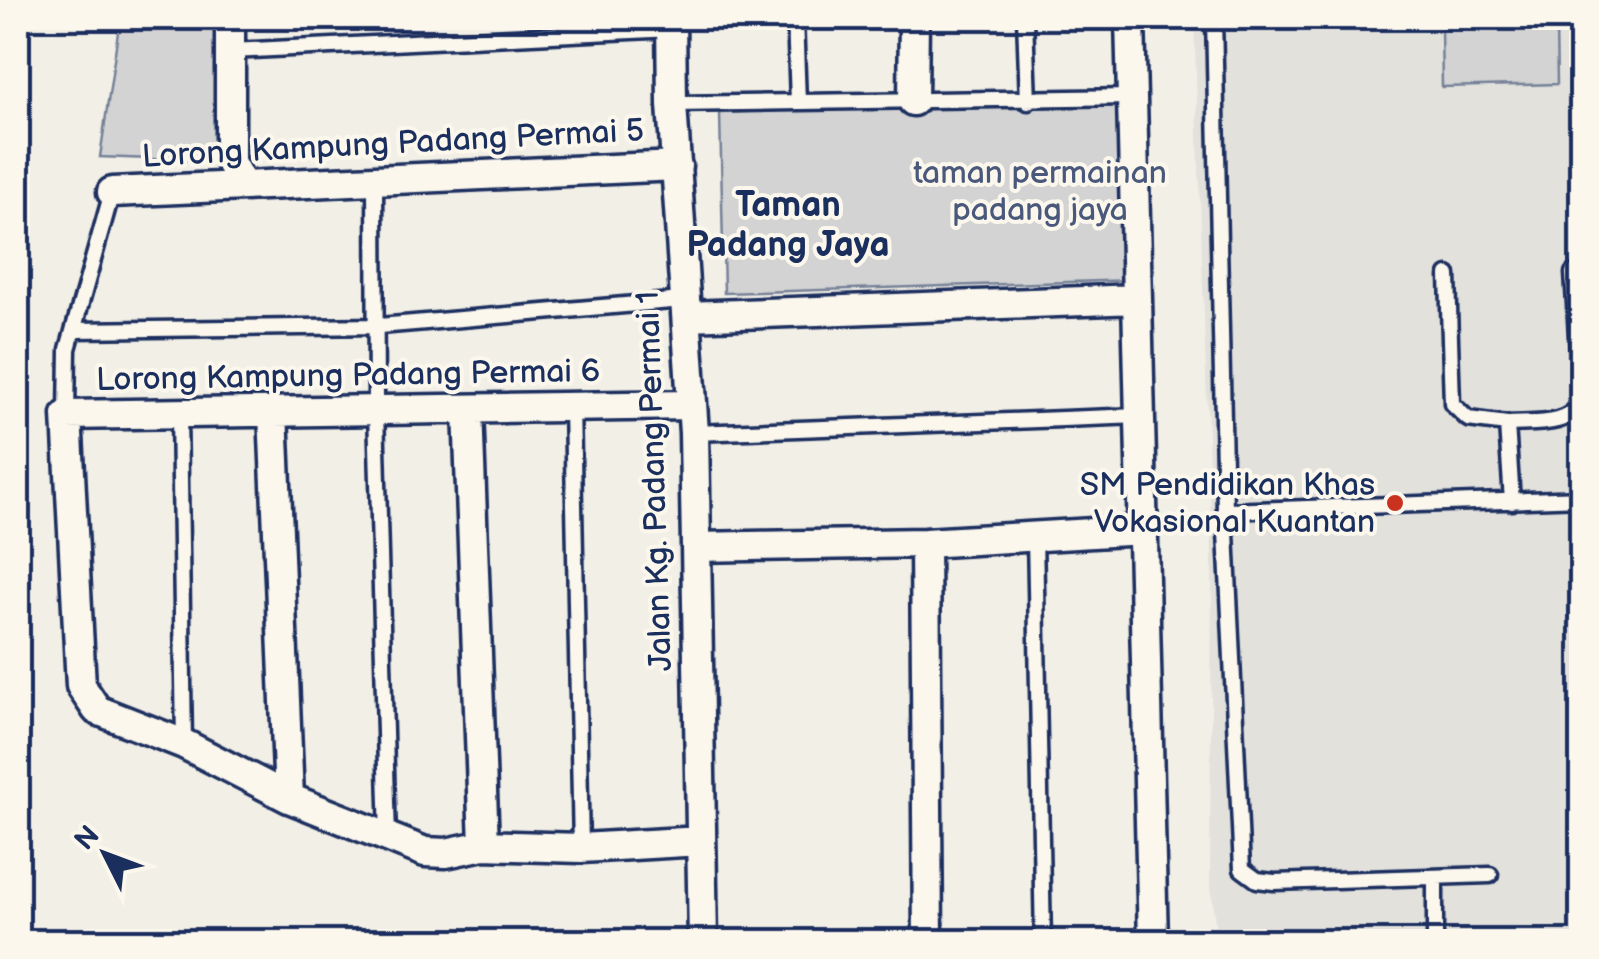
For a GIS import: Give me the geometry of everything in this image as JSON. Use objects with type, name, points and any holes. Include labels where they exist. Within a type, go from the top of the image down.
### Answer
[{"type":"street","points":[[230,18],[230,162],[243,186]]},
{"type":"street","points":[[913,101],[914,18]]},
{"type":"street","points":[[1130,18],[1153,942]]},
{"type":"street","name":"Jalan Kg. Padang Permai 1","points":[[672,24],[672,104],[692,419],[703,942]]},
{"type":"street","name":"Lorong Kampung Padang Permai 5","points":[[112,192],[676,166]]},
{"type":"street","points":[[685,308],[1137,299]]},
{"type":"street","name":"Lorong Kampung Padang Permai 6","points":[[66,415],[572,407],[692,419]]},
{"type":"street","points":[[468,409],[484,846]]},
{"type":"street","points":[[273,412],[289,798]]},
{"type":"street","points":[[66,415],[81,686],[96,710],[184,744],[289,798],[388,840],[446,854],[484,846],[581,848],[701,841]]},
{"type":"street","points":[[696,547],[925,543],[1143,530]]},
{"type":"street","points":[[925,543],[928,942]]},
{"type":"lane","points":[[795,18],[798,102]]},
{"type":"lane","points":[[1025,18],[1028,102]]},
{"type":"lane","points":[[1214,18],[1225,511],[1242,869],[1257,880],[1274,882],[1490,875]]},
{"type":"lane","points":[[231,51],[672,24]]},
{"type":"lane","points":[[672,104],[1028,102],[1132,97]]},
{"type":"lane","points":[[375,180],[376,410],[388,840]]},
{"type":"lane","points":[[66,415],[68,350],[112,192]]},
{"type":"lane","points":[[1448,275],[1452,404],[1468,419],[1507,424],[1568,418],[1578,410],[1581,399],[1573,274]]},
{"type":"lane","points":[[75,330],[378,326],[685,308]]},
{"type":"lane","points":[[572,407],[581,848]]},
{"type":"lane","points":[[179,413],[184,744]]},
{"type":"lane","points":[[692,419],[1140,416]]},
{"type":"lane","points":[[1507,424],[1512,502]]},
{"type":"lane","points":[[1225,511],[1582,498]]},
{"type":"lane","points":[[1036,536],[1043,942]]},
{"type":"lane","points":[[1434,942],[1435,877]]},
{"type":"shaded area","name":"SM Pendidikan Khas Vokasional Kuantan","points":[[1194,18],[1581,18],[1581,941],[1217,941],[1210,877],[1212,557]]},
{"type":"green space","points":[[120,18],[230,18],[230,162],[100,157]]},
{"type":"green space","points":[[1556,25],[1557,84],[1442,87],[1441,29]]},
{"type":"green space","name":"taman permainan padang jaya","points":[[1132,97],[1134,280],[724,293],[720,113]]},
{"type":"place","name":"SM Pendidikan Khas Vokasional Kuantan","points":[[1395,503]]},
{"type":"district","name":"Taman Padang Jaya","points":[[788,225]]}]
